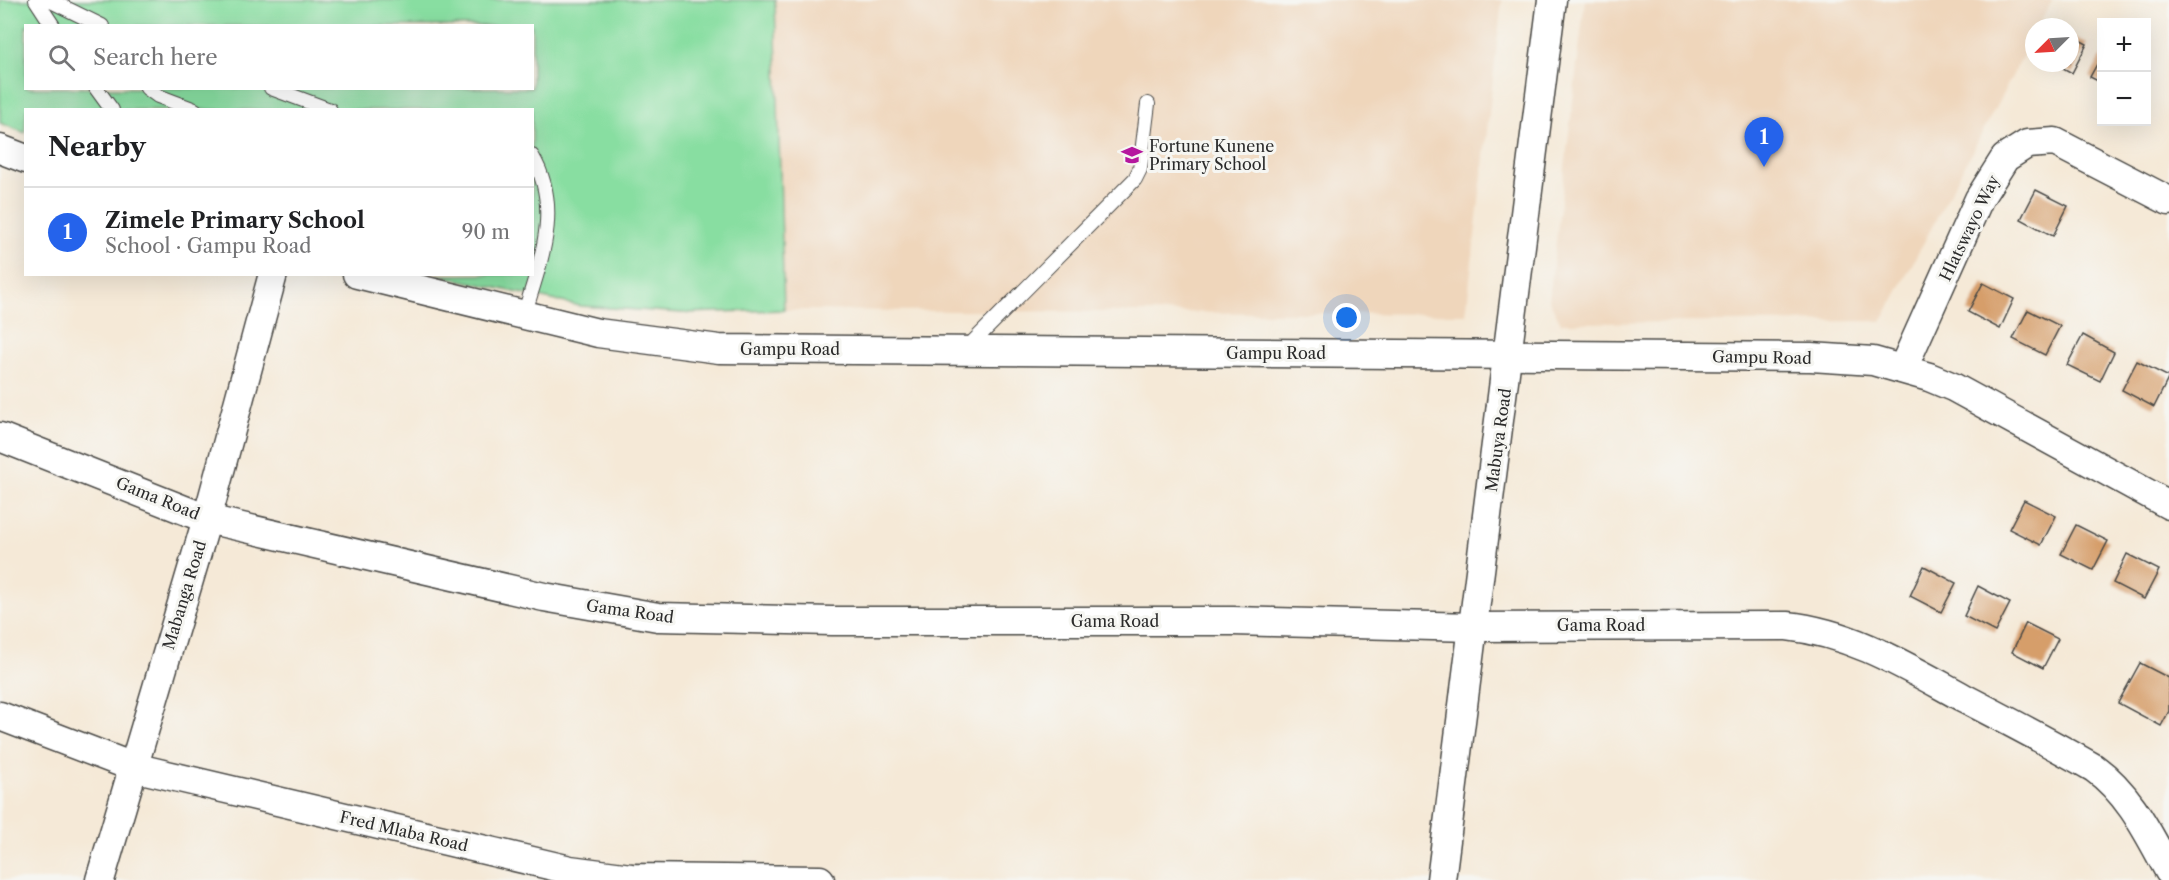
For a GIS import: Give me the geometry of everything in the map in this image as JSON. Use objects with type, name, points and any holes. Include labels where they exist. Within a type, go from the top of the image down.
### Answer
[{"type":"street","name":"Mabuya Road","points":[[1441,880],[1552,0]]},
{"type":"street","name":"Hlatswayo Way","points":[[1903,368],[1979,199],[2004,158],[2019,147],[2046,141],[2066,146],[2169,201]]},
{"type":"street","points":[[0,149],[24,158]]},
{"type":"street","name":"Mabanga Road","points":[[100,880],[207,519],[272,276]]},
{"type":"street","name":"Gampu Road","points":[[365,276],[598,333],[718,349],[1811,357],[1873,361],[1903,368],[1953,387],[2169,505]]},
{"type":"street","name":"Gama Road","points":[[0,437],[207,519],[544,597],[658,617],[832,621],[1233,621],[1473,627],[1787,626],[1836,634],[1878,651],[2102,773],[2134,808],[2169,871]]},
{"type":"street","name":"Fred Mlaba Road","points":[[0,716],[133,767],[581,872],[631,878],[820,880]]},
{"type":"lane","points":[[36,0],[52,24]]},
{"type":"lane","points":[[50,0],[98,24]]},
{"type":"lane","points":[[66,8],[79,24]]},
{"type":"lane","points":[[97,90],[111,108]]},
{"type":"lane","points":[[150,90],[158,96],[190,108]]},
{"type":"lane","points":[[276,90],[325,108]]},
{"type":"lane","points":[[965,351],[1135,179],[1140,169],[1148,104]]},
{"type":"lane","points":[[524,315],[545,245],[549,211],[547,187],[534,160]]},
{"type":"shaded area","name":"Fortune Kunene Primary School","points":[[775,0],[1502,0],[1466,314],[784,310]]},
{"type":"shaded area","points":[[1585,0],[2052,0],[2043,18],[2025,18],[2025,52],[1882,321],[1561,323],[1549,300]]},
{"type":"green space","points":[[0,0],[775,0],[784,310],[683,313],[580,306],[442,276],[534,276],[534,108],[24,108],[24,133],[0,123]]},
{"type":"building","points":[[2079,40],[2087,44],[2079,59]]},
{"type":"building","points":[[2097,64],[2097,80],[2090,77]]},
{"type":"building","points":[[2036,190],[2068,206],[2053,236],[2021,219]]},
{"type":"building","points":[[1983,283],[2014,299],[2000,329],[1968,312]]},
{"type":"building","points":[[2028,310],[2060,326],[2045,355],[2013,339]]},
{"type":"building","points":[[2083,335],[2114,352],[2100,381],[2067,365]]},
{"type":"building","points":[[2137,361],[2169,377],[2154,407],[2122,390]]},
{"type":"building","points":[[2024,500],[2056,516],[2041,545],[2009,529]]},
{"type":"building","points":[[2076,525],[2108,541],[2093,570],[2061,554]]},
{"type":"building","points":[[2127,554],[2159,570],[2144,599],[2113,583]]},
{"type":"building","points":[[1924,566],[1956,583],[1941,612],[1910,596]]},
{"type":"building","points":[[1978,586],[2010,603],[1995,632],[1964,616]]},
{"type":"building","points":[[2026,623],[2058,639],[2043,668],[2012,652]]},
{"type":"building","points":[[2140,663],[2169,678],[2169,711],[2161,726],[2118,703]]},
{"type":"place","name":"Fortune Kunene Primary School","points":[[1132,155]]},
{"type":"place","name":"Zimele Primary School","points":[[1764,167]]}]
